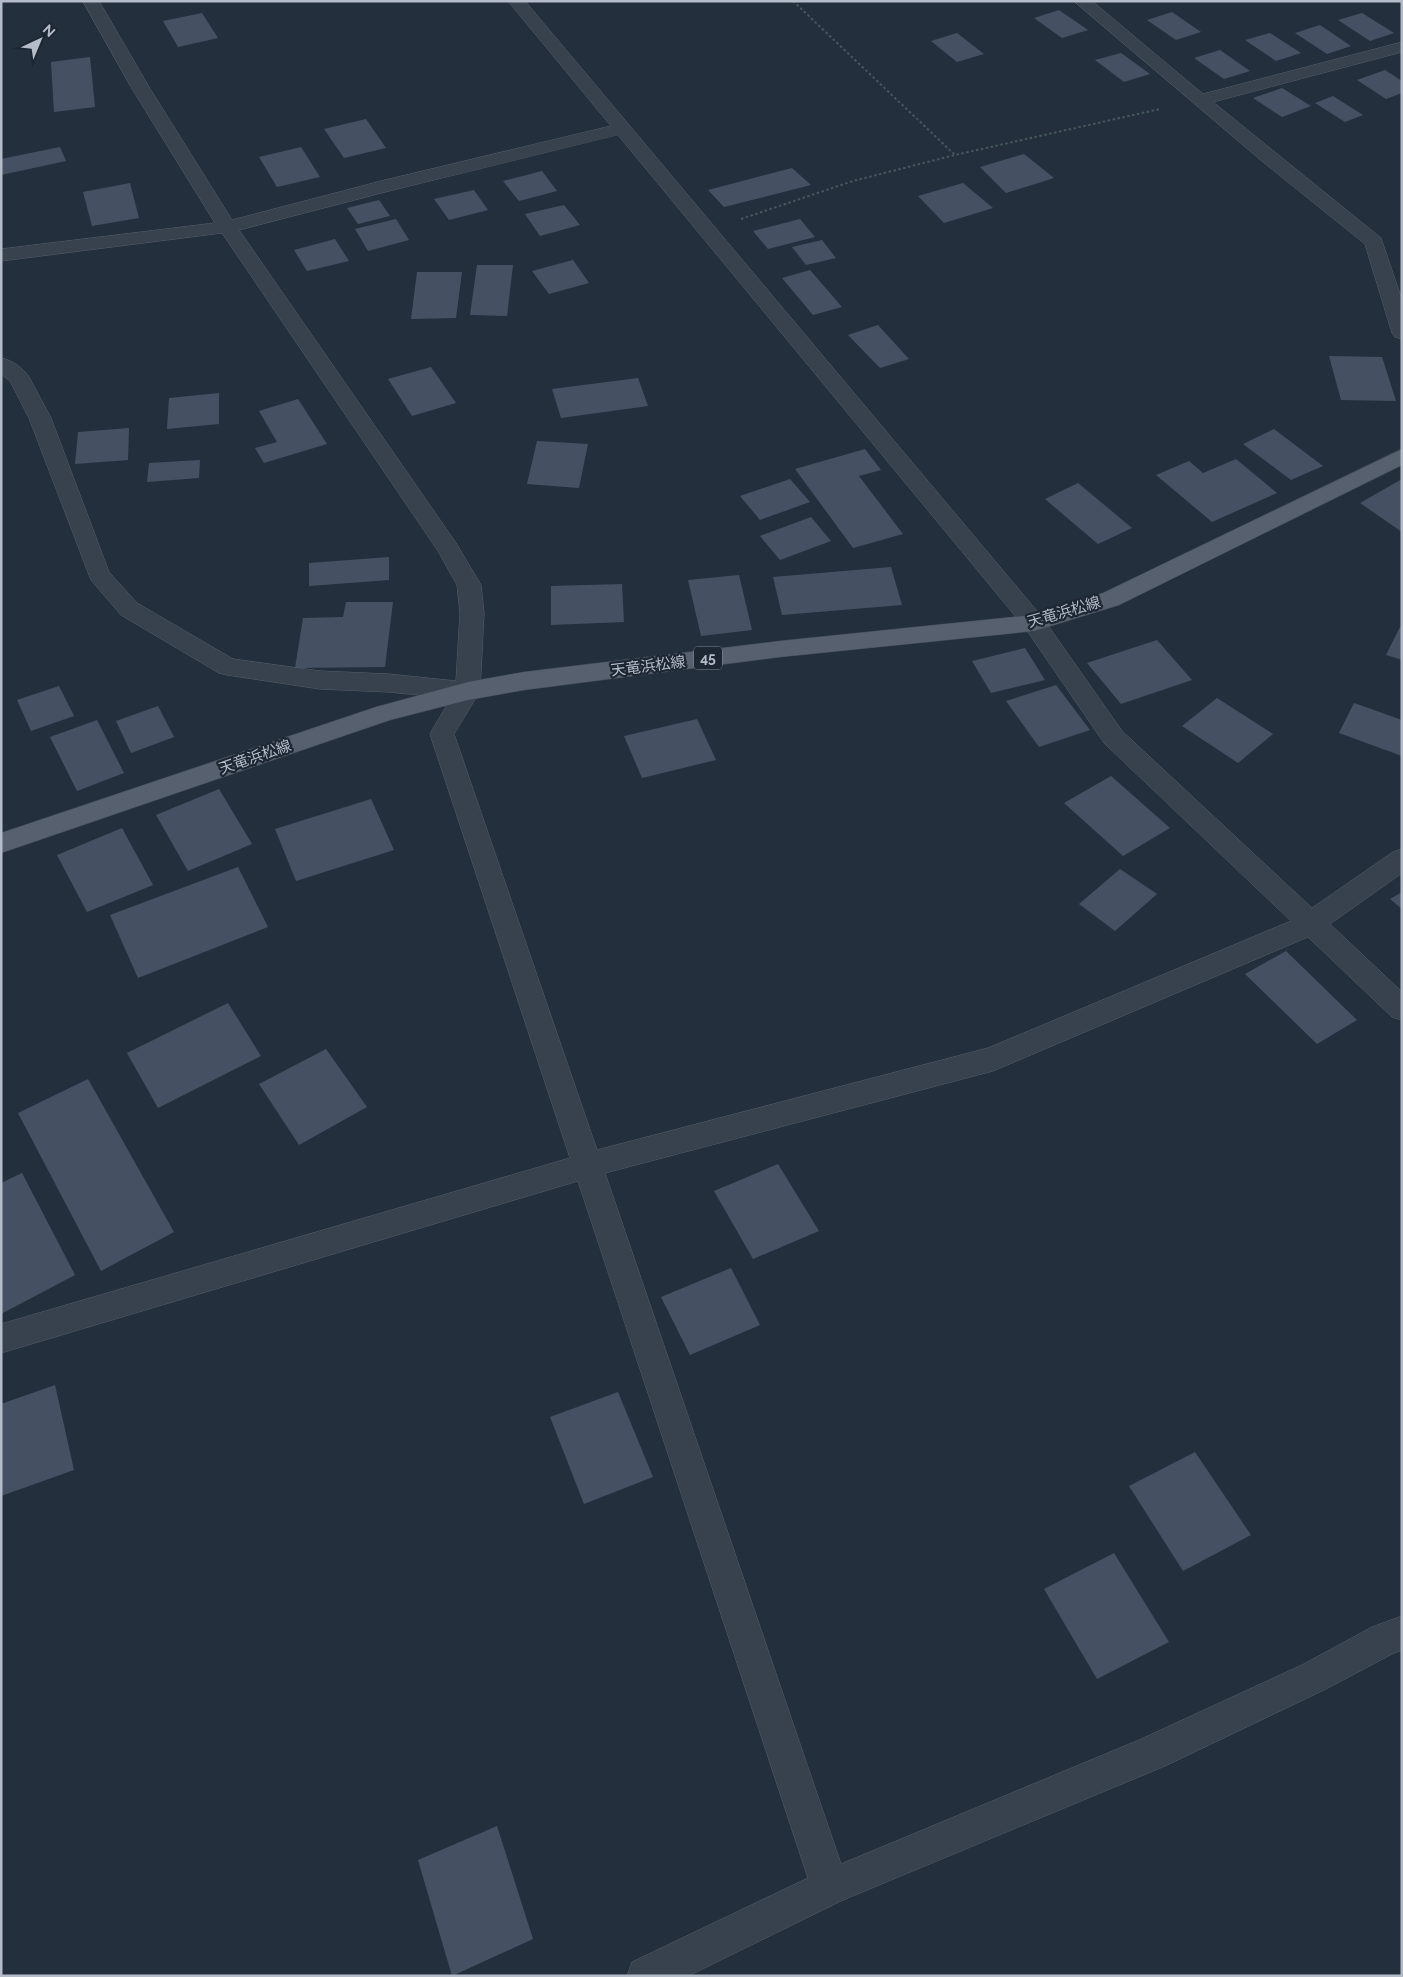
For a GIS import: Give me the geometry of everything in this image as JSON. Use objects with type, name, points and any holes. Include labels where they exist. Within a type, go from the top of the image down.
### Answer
[{"type":"main road","name":"天竜浜松線","points":[[1,843],[385,713],[468,692],[524,681],[780,649],[1034,623],[1111,599],[1402,456]]},
{"type":"street","points":[[91,1],[140,87],[227,227],[448,548],[469,585],[472,613],[468,692],[442,734],[830,1887]]},
{"type":"street","points":[[516,1],[1034,623],[1113,737],[1402,1009]]},
{"type":"street","points":[[1082,1],[1374,242],[1402,333]]},
{"type":"street","points":[[1200,100],[1402,47]]},
{"type":"street","points":[[1,255],[227,227],[385,186],[622,129]]},
{"type":"street","points":[[1,364],[18,377],[40,418],[99,575],[129,609],[227,667],[320,680],[388,683],[468,692]]},
{"type":"street","points":[[1,1339],[322,1246],[588,1165],[993,1059],[1310,924],[1402,859]]},
{"type":"street","points":[[646,1976],[830,1887],[1152,1753],[1314,1677],[1384,1638],[1402,1633]]},
{"type":"path","points":[[793,1],[955,155]]},
{"type":"path","points":[[706,230],[853,181],[955,155],[1200,100]]},
{"type":"building","points":[[1059,10],[1088,30],[1062,38],[1034,18]]},
{"type":"building","points":[[1172,12],[1201,32],[1176,40],[1147,20]]},
{"type":"building","points":[[202,13],[218,38],[178,47],[163,21]]},
{"type":"building","points":[[1362,13],[1394,33],[1370,41],[1338,20]]},
{"type":"building","points":[[1320,25],[1351,46],[1327,54],[1295,33]]},
{"type":"building","points":[[957,33],[984,54],[957,62],[931,41]]},
{"type":"building","points":[[1270,33],[1301,53],[1276,61],[1245,40]]},
{"type":"building","points":[[1220,50],[1250,71],[1224,79],[1194,58]]},
{"type":"building","points":[[1121,53],[1150,74],[1124,82],[1095,60]]},
{"type":"building","points":[[90,57],[95,107],[54,112],[51,62]]},
{"type":"building","points":[[1385,70],[1402,81],[1402,93],[1386,99],[1357,80]]},
{"type":"building","points":[[1282,88],[1311,106],[1282,117],[1253,98]]},
{"type":"building","points":[[1333,96],[1363,115],[1345,122],[1315,103]]},
{"type":"building","points":[[366,119],[386,148],[344,158],[324,129]]},
{"type":"building","points":[[60,147],[66,161],[1,175],[1,159]]},
{"type":"building","points":[[301,147],[320,177],[277,187],[259,157]]},
{"type":"building","points":[[1024,154],[1054,178],[1006,193],[980,167]]},
{"type":"building","points":[[792,168],[811,185],[724,207],[708,190]]},
{"type":"building","points":[[542,171],[557,191],[519,201],[503,181]]},
{"type":"building","points":[[130,183],[139,218],[92,226],[83,192]]},
{"type":"building","points":[[963,183],[993,208],[944,223],[918,196]]},
{"type":"building","points":[[474,190],[488,210],[449,220],[434,199]]},
{"type":"building","points":[[379,200],[390,216],[358,224],[347,208]]},
{"type":"building","points":[[564,205],[580,225],[540,236],[525,214]]},
{"type":"building","points":[[396,219],[409,240],[368,251],[355,229]]},
{"type":"building","points":[[800,219],[815,237],[768,249],[753,231]]},
{"type":"building","points":[[335,239],[349,261],[307,271],[294,250]]},
{"type":"building","points":[[822,240],[836,258],[806,265],[792,247]]},
{"type":"building","points":[[573,260],[589,283],[549,294],[532,271]]},
{"type":"building","points":[[477,265],[513,265],[507,316],[470,315]]},
{"type":"building","points":[[810,270],[842,307],[813,315],[782,278]]},
{"type":"building","points":[[417,272],[462,272],[456,318],[411,319]]},
{"type":"building","points":[[878,325],[909,359],[880,368],[848,335]]},
{"type":"building","points":[[1329,356],[1382,357],[1396,401],[1341,400]]},
{"type":"building","points":[[431,367],[456,403],[412,416],[388,379]]},
{"type":"building","points":[[638,378],[648,406],[561,418],[552,389]]},
{"type":"building","points":[[219,393],[219,424],[167,429],[169,398]]},
{"type":"building","points":[[298,399],[327,444],[264,463],[255,448],[277,442],[259,411]]},
{"type":"building","points":[[129,428],[128,460],[75,464],[78,432]]},
{"type":"building","points":[[1274,429],[1323,466],[1291,480],[1243,444]]},
{"type":"building","points":[[537,441],[588,444],[579,488],[527,484]]},
{"type":"building","points":[[865,449],[881,470],[859,476],[903,534],[853,548],[795,469]]},
{"type":"building","points":[[1236,459],[1277,493],[1212,522],[1156,475],[1189,461],[1203,473]]},
{"type":"building","points":[[200,460],[199,478],[147,482],[149,463]]},
{"type":"building","points":[[790,479],[810,502],[760,520],[740,496]]},
{"type":"building","points":[[1402,479],[1402,532],[1360,503]]},
{"type":"building","points":[[1078,483],[1132,528],[1098,544],[1045,499]]},
{"type":"building","points":[[811,517],[831,541],[780,560],[760,536]]},
{"type":"building","points":[[389,557],[389,580],[309,586],[309,563]]},
{"type":"building","points":[[891,567],[902,605],[782,615],[773,577]]},
{"type":"building","points":[[739,575],[752,630],[701,636],[688,580]]},
{"type":"building","points":[[622,584],[624,622],[551,625],[551,586]]},
{"type":"building","points":[[346,602],[393,602],[385,667],[295,668],[303,618],[343,617]]},
{"type":"building","points":[[1400,627],[1402,627],[1402,660],[1386,655]]},
{"type":"building","points":[[1157,640],[1192,680],[1121,704],[1087,663]]},
{"type":"building","points":[[1025,648],[1045,680],[991,693],[972,661]]},
{"type":"building","points":[[1056,685],[1090,730],[1039,747],[1006,701]]},
{"type":"building","points":[[59,686],[74,716],[31,731],[17,700]]},
{"type":"building","points":[[1217,698],[1273,734],[1238,763],[1182,726]]},
{"type":"building","points":[[1354,703],[1402,720],[1402,756],[1339,733]]},
{"type":"building","points":[[158,706],[174,737],[131,753],[116,721]]},
{"type":"building","points":[[697,719],[716,760],[642,778],[624,736]]},
{"type":"building","points":[[97,720],[124,773],[77,791],[50,737]]},
{"type":"building","points":[[1111,776],[1170,828],[1123,856],[1064,803]]},
{"type":"building","points":[[219,789],[252,844],[188,871],[156,815]]},
{"type":"building","points":[[371,799],[394,850],[296,881],[275,829]]},
{"type":"building","points":[[122,828],[153,885],[87,912],[57,855]]},
{"type":"building","points":[[238,867],[268,927],[138,978],[110,915]]},
{"type":"building","points":[[1120,869],[1157,894],[1115,931],[1079,904]]},
{"type":"building","points":[[1402,892],[1402,909],[1390,899]]},
{"type":"building","points":[[1286,951],[1357,1020],[1317,1044],[1245,974]]},
{"type":"building","points":[[228,1003],[261,1056],[158,1108],[127,1053]]},
{"type":"building","points":[[326,1049],[367,1107],[299,1145],[259,1084]]},
{"type":"building","points":[[88,1079],[174,1232],[101,1271],[18,1113]]},
{"type":"building","points":[[778,1164],[819,1231],[753,1259],[714,1191]]},
{"type":"building","points":[[22,1173],[75,1275],[1,1314],[1,1183]]},
{"type":"building","points":[[731,1268],[760,1325],[690,1355],[661,1297]]},
{"type":"building","points":[[55,1385],[74,1470],[1,1496],[1,1404]]},
{"type":"building","points":[[618,1392],[653,1477],[584,1504],[550,1417]]},
{"type":"building","points":[[1195,1452],[1251,1535],[1183,1571],[1129,1486]]},
{"type":"building","points":[[1114,1553],[1169,1642],[1097,1679],[1044,1589]]},
{"type":"building","points":[[497,1826],[533,1939],[452,1976],[418,1860]]}]
